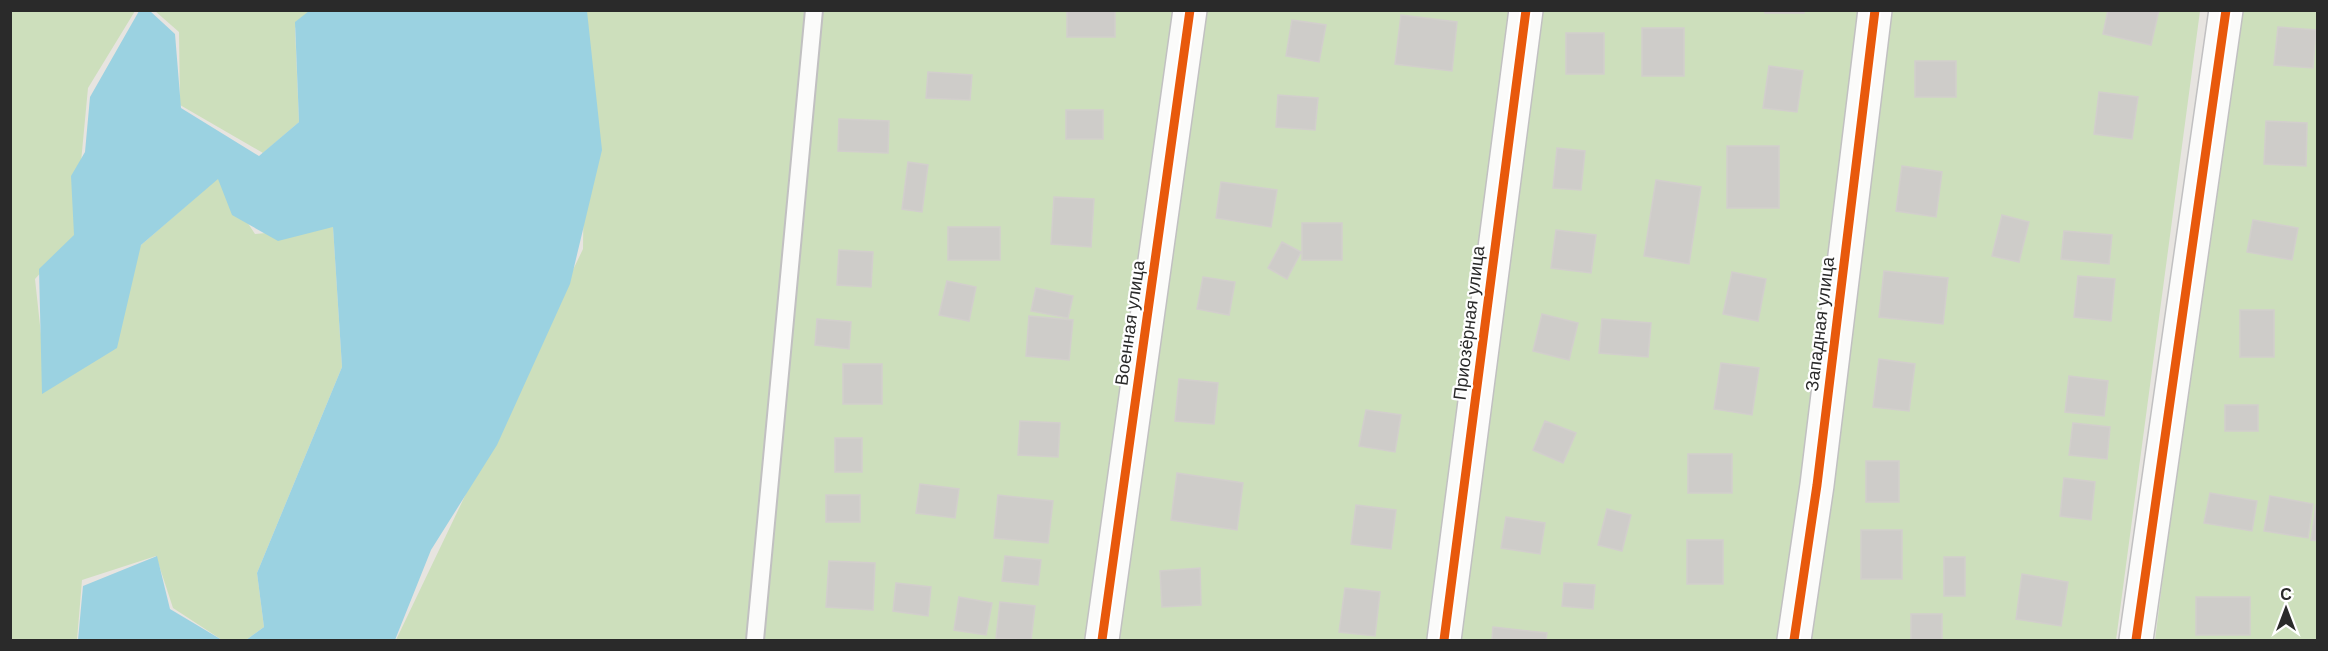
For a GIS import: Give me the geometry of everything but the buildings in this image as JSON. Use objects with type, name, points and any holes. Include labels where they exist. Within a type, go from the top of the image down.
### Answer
[{"type":"street","name":"Военная улица","points":[[1102,640],[1190,10]]},
{"type":"street","name":"Приозёрная улица","points":[[1444,640],[1526,10]]},
{"type":"street","name":"Западная улица","points":[[1794,640],[1817,485],[1875,10]]},
{"type":"street","points":[[2136,640],[2226,10]]},
{"type":"lane","points":[[755,640],[814,10]]},
{"type":"green space","points":[[10,11],[135,11],[88,88],[74,236],[35,279],[46,381],[141,245],[218,178],[255,234],[333,227],[342,367],[257,573],[264,627],[246,640],[222,640],[173,608],[156,556],[82,580],[77,640],[11,640]]},
{"type":"green space","points":[[155,11],[315,11],[295,28],[299,122],[263,153],[180,105],[179,32]]},
{"type":"green space","points":[[586,11],[2200,11],[2116,640],[396,640],[583,249]]},
{"type":"green space","points":[[2234,11],[2317,11],[2317,640],[2155,640]]},
{"type":"water","points":[[139,11],[150,11],[175,34],[181,108],[259,156],[299,122],[295,22],[309,11],[587,11],[602,150],[570,284],[497,445],[431,550],[395,640],[246,640],[264,627],[257,573],[342,367],[333,227],[278,241],[232,215],[218,179],[141,245],[117,348],[42,394],[39,269],[74,235],[71,176],[85,152],[90,97]]},
{"type":"water","points":[[157,556],[170,609],[222,640],[78,640],[83,586]]},
{"type":"cycle path","points":[[1102,640],[1190,10]]},
{"type":"cycle path","points":[[1444,640],[1526,10]]},
{"type":"cycle path","points":[[1794,640],[1817,485],[1875,10]]},
{"type":"cycle path","points":[[2136,640],[2226,10]]}]
